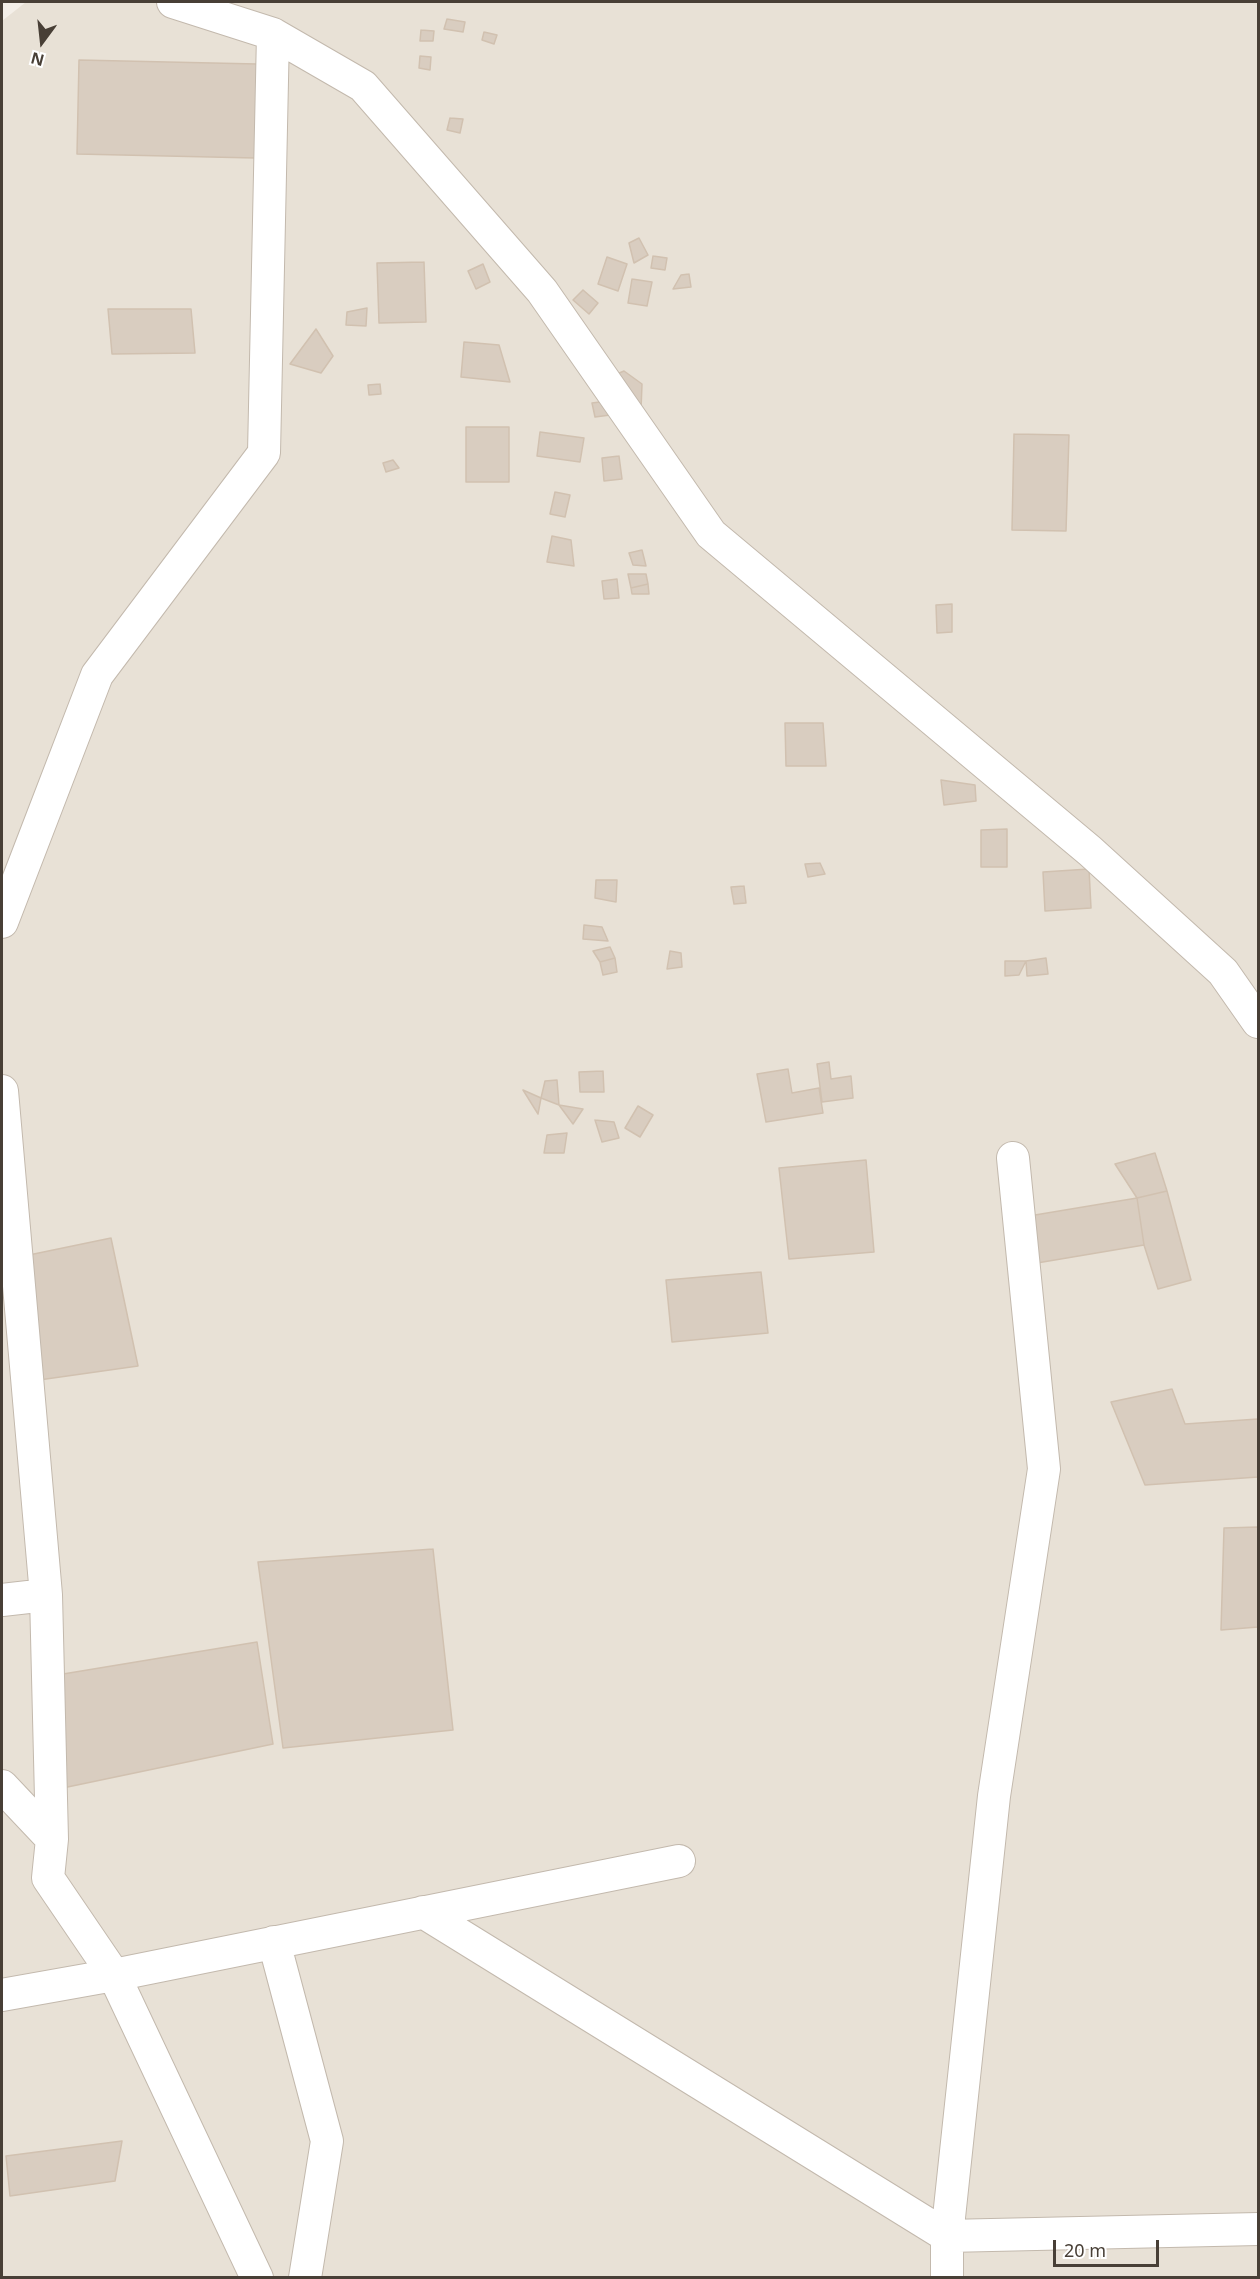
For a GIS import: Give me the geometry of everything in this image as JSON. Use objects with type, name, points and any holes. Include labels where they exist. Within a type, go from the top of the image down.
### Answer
[{"type":"street","points":[[173,2],[273,34],[363,86],[542,291],[711,534],[1090,851],[1223,972],[1258,1022]]},
{"type":"street","points":[[2,922],[97,675],[264,453],[273,34]]},
{"type":"street","points":[[2,1091],[46,1595],[52,1839],[48,1878],[114,1975],[257,2277]]},
{"type":"street","points":[[947,2277],[947,2236],[994,1796],[1044,1469],[1013,1158]]},
{"type":"street","points":[[2,1599],[46,1595]]},
{"type":"street","points":[[2,1786],[52,1839]]},
{"type":"street","points":[[2,1995],[114,1975],[679,1861]]},
{"type":"street","points":[[423,1912],[947,2236],[1258,2229]]},
{"type":"street","points":[[274,1942],[327,2141],[305,2277]]},
{"type":"shaded area","points":[[26,2],[1258,2],[1258,2277],[2,2277],[2,21]]},
{"type":"building","points":[[447,19],[465,22],[463,32],[444,29]]},
{"type":"building","points":[[421,30],[434,31],[433,41],[420,41]]},
{"type":"building","points":[[484,32],[497,35],[494,44],[482,40]]},
{"type":"building","points":[[420,56],[431,57],[430,70],[419,68]]},
{"type":"building","points":[[79,60],[257,64],[255,158],[77,154]]},
{"type":"building","points":[[450,118],[463,119],[460,133],[447,130]]},
{"type":"building","points":[[639,238],[648,255],[634,263],[629,243]]},
{"type":"building","points":[[653,256],[667,258],[665,270],[651,268]]},
{"type":"building","points":[[607,257],[627,264],[618,291],[598,284]]},
{"type":"building","points":[[424,262],[426,322],[379,323],[377,263]]},
{"type":"building","points":[[483,264],[490,282],[476,289],[468,271]]},
{"type":"building","points":[[689,274],[691,287],[673,289],[681,275]]},
{"type":"building","points":[[632,279],[652,282],[647,306],[628,303]]},
{"type":"building","points":[[583,290],[598,303],[589,314],[573,300]]},
{"type":"building","points":[[367,308],[366,326],[346,325],[347,312]]},
{"type":"building","points":[[108,309],[191,309],[195,353],[112,354]]},
{"type":"building","points":[[316,329],[333,356],[321,373],[290,364]]},
{"type":"building","points":[[464,342],[499,345],[510,382],[461,377]]},
{"type":"building","points":[[624,371],[642,384],[641,410],[610,377]]},
{"type":"building","points":[[380,384],[381,394],[369,395],[368,385]]},
{"type":"building","points":[[615,400],[618,414],[595,417],[592,403]]},
{"type":"building","points":[[466,427],[509,427],[509,482],[466,482]]},
{"type":"building","points":[[540,432],[584,438],[580,462],[537,456]]},
{"type":"building","points":[[1014,434],[1069,435],[1066,531],[1012,530]]},
{"type":"building","points":[[619,456],[622,479],[604,481],[602,458]]},
{"type":"building","points":[[393,460],[399,468],[386,472],[383,463]]},
{"type":"building","points":[[555,492],[570,495],[565,517],[550,514]]},
{"type":"building","points":[[552,536],[571,540],[574,566],[547,562]]},
{"type":"building","points":[[642,550],[646,566],[633,565],[629,553]]},
{"type":"building","points":[[628,574],[646,574],[648,584],[631,588]]},
{"type":"building","points":[[617,579],[619,598],[604,599],[602,581]]},
{"type":"building","points":[[648,584],[649,594],[632,594],[631,588]]},
{"type":"building","points":[[952,604],[952,632],[937,633],[936,605]]},
{"type":"building","points":[[785,723],[823,723],[826,766],[786,766]]},
{"type":"building","points":[[941,780],[975,785],[976,801],[944,805]]},
{"type":"building","points":[[1007,829],[1007,867],[981,867],[981,830]]},
{"type":"building","points":[[820,863],[825,874],[808,877],[805,864]]},
{"type":"building","points":[[1089,869],[1091,908],[1045,911],[1043,872]]},
{"type":"building","points":[[596,880],[617,880],[616,902],[595,898]]},
{"type":"building","points":[[744,886],[746,903],[734,904],[731,887]]},
{"type":"building","points":[[584,925],[602,927],[608,941],[583,939]]},
{"type":"building","points":[[610,947],[615,958],[600,962],[593,951]]},
{"type":"building","points":[[670,951],[681,953],[682,967],[667,969]]},
{"type":"building","points":[[615,958],[617,972],[603,975],[600,962]]},
{"type":"building","points":[[1046,958],[1048,974],[1027,976],[1026,961]]},
{"type":"building","points":[[1005,961],[1026,961],[1019,975],[1005,976]]},
{"type":"building","points":[[829,1062],[831,1079],[851,1076],[853,1098],[822,1102],[817,1064]]},
{"type":"building","points":[[788,1069],[792,1093],[819,1088],[823,1113],[766,1122],[757,1074]]},
{"type":"building","points":[[603,1071],[604,1092],[580,1092],[579,1072]]},
{"type":"building","points":[[557,1080],[559,1105],[541,1098],[545,1081]]},
{"type":"building","points":[[523,1090],[541,1098],[538,1114]]},
{"type":"building","points":[[559,1105],[583,1109],[573,1124]]},
{"type":"building","points":[[638,1106],[653,1115],[640,1137],[625,1128]]},
{"type":"building","points":[[595,1120],[614,1122],[619,1138],[602,1142]]},
{"type":"building","points":[[567,1133],[564,1153],[544,1153],[547,1135]]},
{"type":"building","points":[[1155,1153],[1167,1191],[1137,1198],[1115,1164]]},
{"type":"building","points":[[866,1160],[874,1252],[789,1259],[779,1168]]},
{"type":"building","points":[[1167,1191],[1191,1280],[1158,1289],[1144,1245],[1137,1198]]},
{"type":"building","points":[[1137,1198],[1144,1245],[1037,1263],[1029,1216]]},
{"type":"building","points":[[111,1238],[138,1366],[39,1380],[29,1255]]},
{"type":"building","points":[[761,1272],[768,1333],[672,1342],[666,1280]]},
{"type":"building","points":[[1172,1389],[1185,1424],[1258,1419],[1258,1477],[1145,1485],[1111,1402]]},
{"type":"building","points":[[1258,1527],[1258,1627],[1221,1630],[1224,1528]]},
{"type":"building","points":[[433,1549],[453,1730],[283,1748],[258,1562]]},
{"type":"building","points":[[257,1642],[273,1744],[58,1789],[51,1676]]},
{"type":"building","points":[[122,2141],[115,2181],[10,2196],[6,2156]]}]
